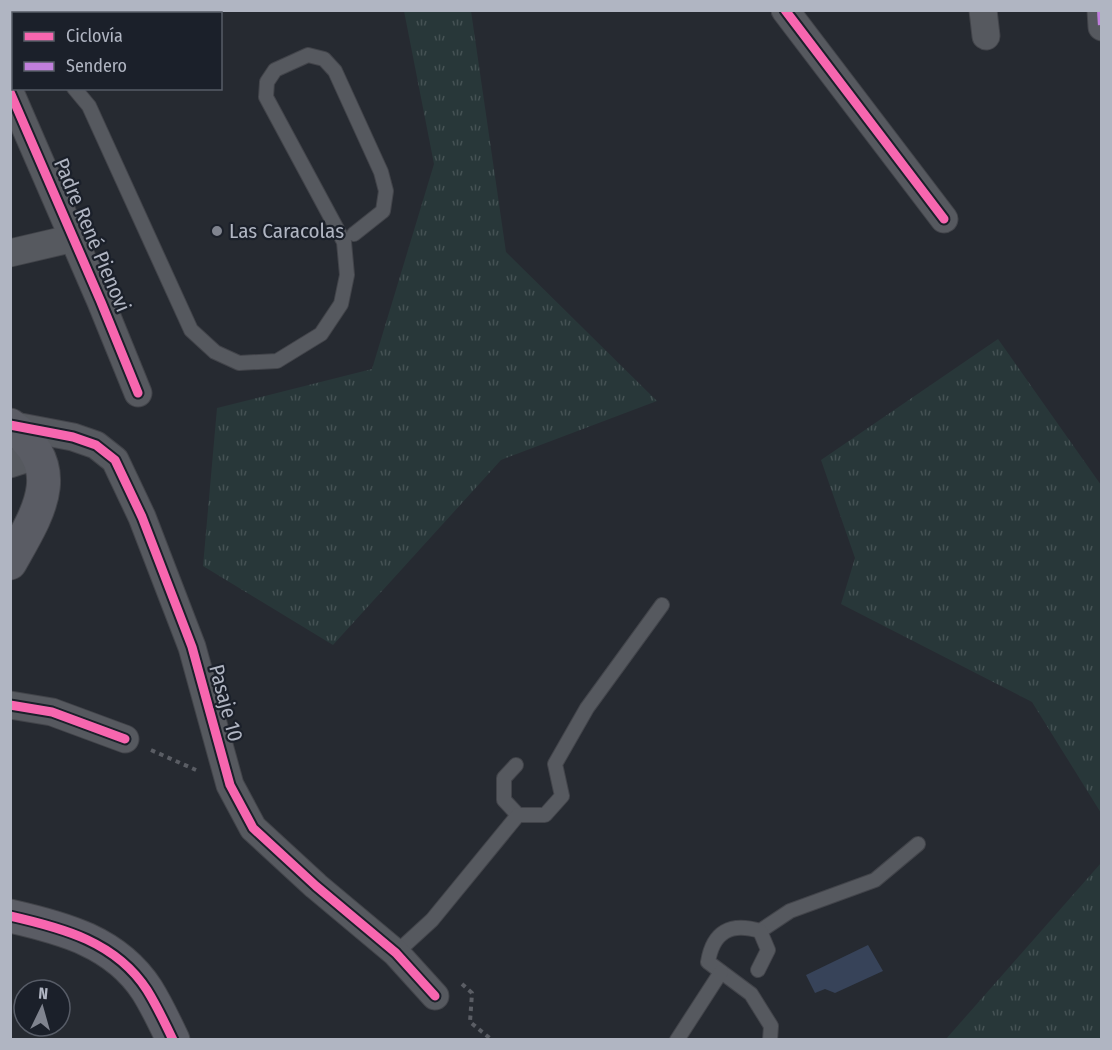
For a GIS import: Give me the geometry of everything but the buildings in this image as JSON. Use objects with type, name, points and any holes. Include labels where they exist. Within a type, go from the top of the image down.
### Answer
[{"type":"street","points":[[785,10],[944,219]]},
{"type":"street","points":[[1101,10],[1101,27]]},
{"type":"street","name":"Padre René Pienovi","points":[[10,92],[138,393]]},
{"type":"street","points":[[10,253],[74,238]]},
{"type":"street","points":[[10,425],[21,433],[24,459],[43,479],[41,504],[10,562]]},
{"type":"street","name":"Pasaje 10","points":[[10,425],[74,437],[96,445],[115,460],[142,517],[192,647],[230,785],[253,828],[316,886],[396,953],[435,996]]},
{"type":"street","points":[[10,705],[52,712],[125,739]]},
{"type":"street","points":[[10,916],[70,931],[110,953],[146,989],[173,1040]]},
{"type":"lane","points":[[76,90],[89,106],[191,330],[214,352],[239,363],[278,361],[321,334],[341,304],[347,275],[344,242],[266,97],[267,82],[275,70],[308,55],[324,59],[335,71],[381,172],[386,191],[383,212],[354,234]]},
{"type":"lane","points":[[516,765],[504,778],[504,800],[518,815],[545,815],[562,796],[555,764],[587,708],[662,605]]},
{"type":"lane","points":[[396,953],[432,920],[518,815]]},
{"type":"lane","points":[[760,931],[790,911],[874,880],[918,844]]},
{"type":"lane","points":[[758,970],[768,950],[760,931],[745,926],[727,929],[711,946],[708,962],[751,994],[771,1026],[770,1040]]},
{"type":"lane","points":[[677,1040],[721,972]]},
{"type":"path","points":[[125,739],[230,785]]},
{"type":"green space","points":[[404,11],[471,11],[506,252],[657,401],[501,460],[333,645],[203,566],[217,408],[372,369],[434,164]]},
{"type":"green space","points":[[998,339],[1101,485],[1101,813],[1032,702],[841,604],[855,558],[821,460]]},
{"type":"green space","points":[[1101,863],[1101,1039],[946,1039]]},
{"type":"water","points":[[868,945],[883,971],[835,993],[825,989],[815,993],[806,975]]},
{"type":"marked path","points":[[1101,10],[1102,27]]},
{"type":"cycle path","points":[[785,10],[944,219]]},
{"type":"cycle path","points":[[10,92],[138,393]]},
{"type":"cycle path","points":[[10,425],[73,437],[96,445],[115,460],[142,517],[192,647],[230,785],[253,828],[316,886],[396,953],[435,996]]},
{"type":"cycle path","points":[[10,705],[52,712],[125,739]]},
{"type":"cycle path","points":[[10,916],[87,939],[120,960],[147,990],[173,1040]]},
{"type":"place","name":"Las Caracolas","points":[[217,231]]}]
